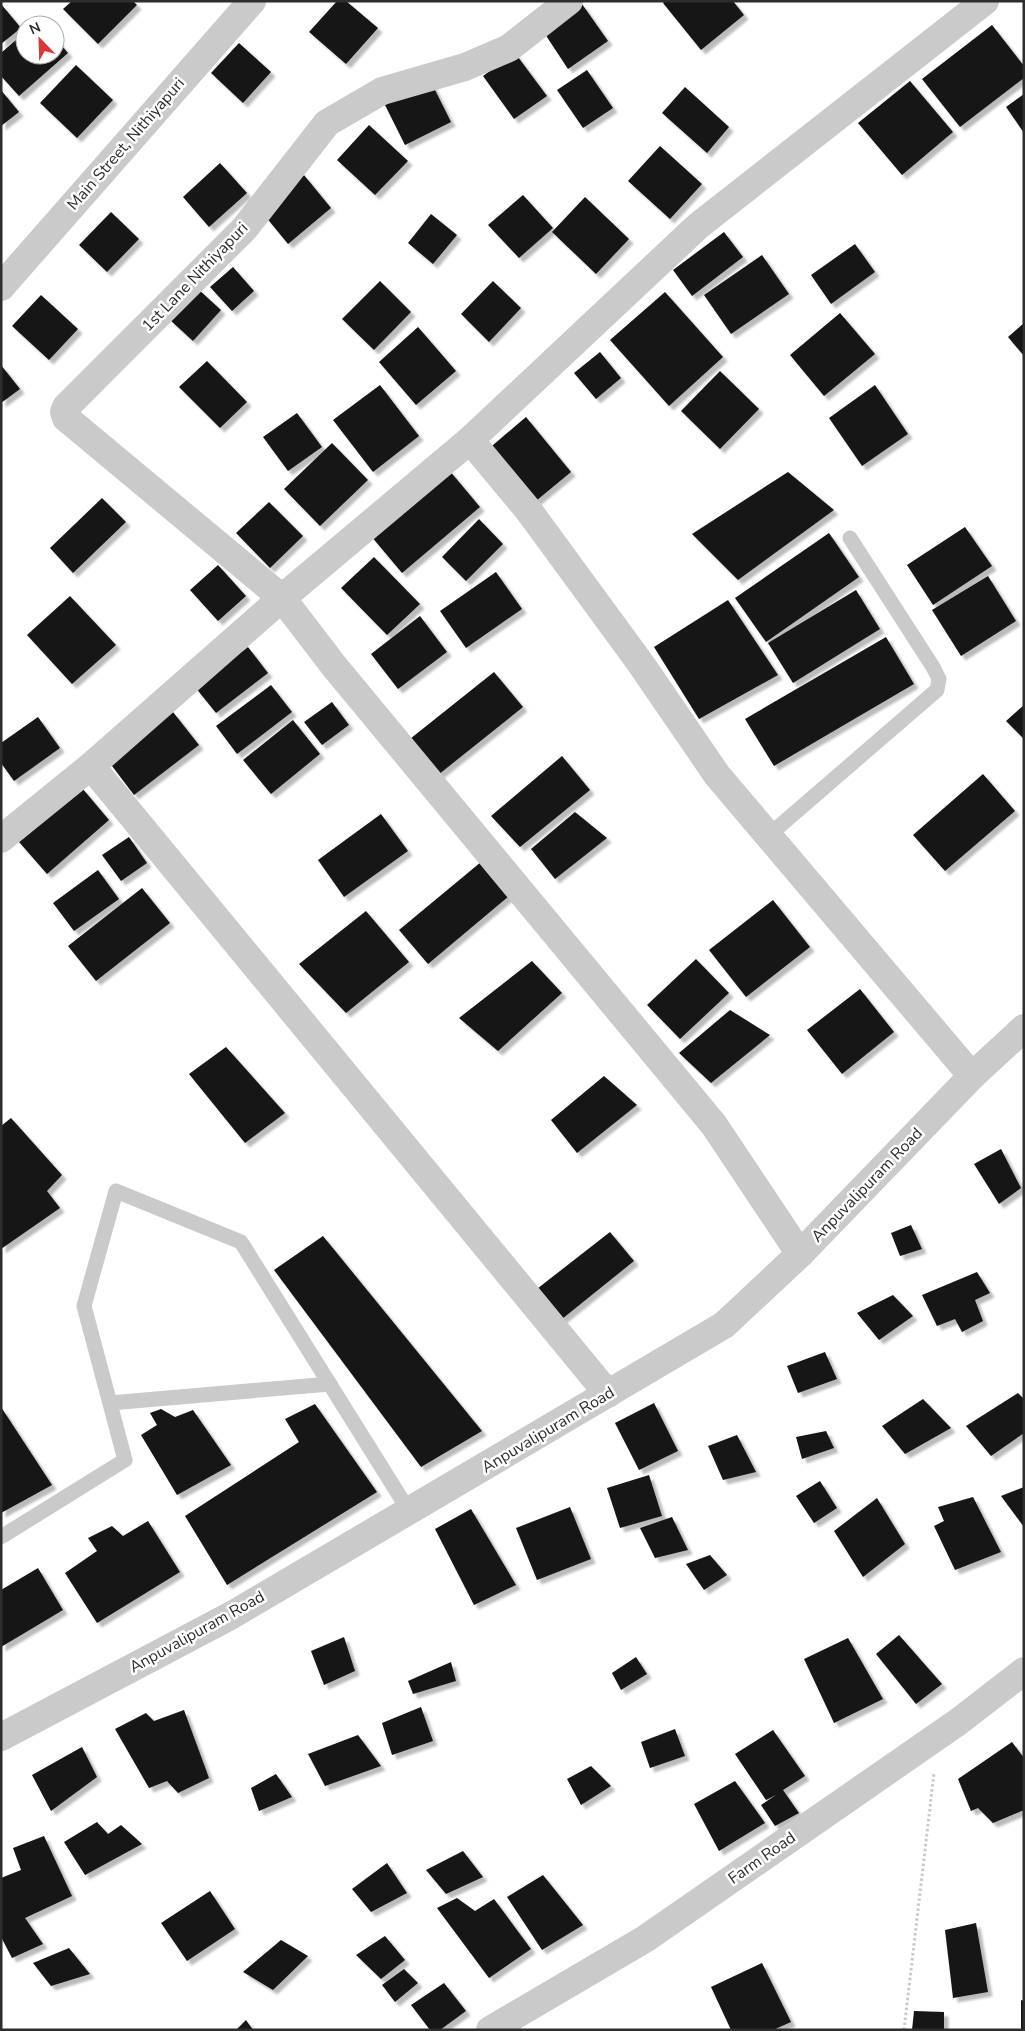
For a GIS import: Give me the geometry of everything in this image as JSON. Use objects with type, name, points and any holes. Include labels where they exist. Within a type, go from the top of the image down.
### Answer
[{"type":"street","name":"Main Street, Nithiyapuri","points":[[1,287],[252,1]]},
{"type":"street","name":"1st Lane Nithiyapuri","points":[[282,598],[66,418],[64,412],[66,407],[244,229],[327,123],[382,91],[465,67],[508,48],[569,1]]},
{"type":"street","points":[[1,839],[91,766],[282,598],[470,440],[698,226],[985,1]]},
{"type":"street","points":[[470,440],[529,511],[641,664],[717,775],[972,1076]]},
{"type":"street","points":[[282,598],[334,666],[714,1125],[800,1254]]},
{"type":"street","points":[[91,766],[608,1394]]},
{"type":"street","name":"Anpuvalipuram Road","points":[[1,1737],[232,1615],[724,1325],[800,1254],[972,1076],[1024,1028]]},
{"type":"street","name":"Farm Road","points":[[490,2030],[644,1939],[938,1736],[1024,1670]]},
{"type":"lane","points":[[768,836],[937,690],[939,678],[933,667],[850,538]]},
{"type":"lane","points":[[1,1537],[125,1460],[84,1306],[116,1191],[242,1242],[409,1511]]},
{"type":"lane","points":[[110,1403],[330,1384]]},
{"type":"path","points":[[904,2030],[938,1736]]},
{"type":"building","points":[[72,1],[133,1],[137,5],[98,44],[63,9]]},
{"type":"building","points":[[337,1],[346,1],[378,28],[346,64],[309,32]]},
{"type":"building","points":[[665,1],[733,1],[744,15],[701,50],[663,3]]},
{"type":"building","points":[[1,4],[15,21],[15,33],[1,44]]},
{"type":"building","points":[[582,4],[608,41],[568,69],[543,31]]},
{"type":"building","points":[[992,25],[1024,66],[1024,78],[960,127],[922,79]]},
{"type":"building","points":[[15,41],[15,65],[54,65],[19,96],[1,76],[1,53]]},
{"type":"building","points":[[239,43],[271,72],[243,103],[211,73]]},
{"type":"building","points":[[515,53],[547,96],[514,119],[483,76]]},
{"type":"building","points":[[76,65],[113,100],[77,138],[40,103]]},
{"type":"building","points":[[587,70],[613,108],[583,128],[557,90]]},
{"type":"building","points":[[910,81],[953,132],[902,175],[858,123]]},
{"type":"building","points":[[431,82],[451,122],[405,145],[385,105]]},
{"type":"building","points":[[685,87],[729,127],[707,153],[662,113]]},
{"type":"building","points":[[1,90],[19,112],[1,126]]},
{"type":"building","points":[[1024,94],[1024,133],[1006,107]]},
{"type":"building","points":[[369,125],[408,161],[375,195],[337,160]]},
{"type":"building","points":[[660,146],[702,184],[670,219],[628,181]]},
{"type":"building","points":[[220,163],[247,193],[209,227],[183,197]]},
{"type":"building","points":[[304,175],[331,208],[288,244],[261,211]]},
{"type":"building","points":[[523,195],[553,228],[519,258],[488,225]]},
{"type":"building","points":[[585,197],[629,239],[596,274],[552,232]]},
{"type":"building","points":[[111,212],[139,239],[107,272],[79,245]]},
{"type":"building","points":[[431,214],[457,235],[433,264],[408,243]]},
{"type":"building","points":[[724,232],[743,257],[692,296],[673,270]]},
{"type":"building","points":[[855,244],[875,272],[831,304],[811,275]]},
{"type":"building","points":[[762,255],[789,294],[731,334],[704,295]]},
{"type":"building","points":[[233,267],[254,291],[232,311],[210,287]]},
{"type":"building","points":[[380,281],[411,312],[374,350],[342,319]]},
{"type":"building","points":[[493,281],[521,308],[489,342],[461,314]]},
{"type":"building","points":[[198,289],[221,310],[193,341],[170,320]]},
{"type":"building","points":[[665,292],[723,357],[669,406],[610,340]]},
{"type":"building","points":[[41,295],[78,329],[49,360],[12,326]]},
{"type":"building","points":[[840,313],[875,354],[824,396],[790,355]]},
{"type":"building","points":[[1024,323],[1024,356],[1008,337]]},
{"type":"building","points":[[418,327],[456,371],[416,405],[379,362]]},
{"type":"building","points":[[600,352],[621,378],[596,399],[574,373]]},
{"type":"building","points":[[207,361],[247,402],[220,428],[179,387]]},
{"type":"building","points":[[1,365],[20,389],[1,403]]},
{"type":"building","points":[[720,371],[759,409],[720,449],[681,411]]},
{"type":"building","points":[[380,385],[419,436],[373,472],[333,420]]},
{"type":"building","points":[[875,385],[908,434],[862,466],[829,418]]},
{"type":"building","points":[[297,413],[322,447],[288,471],[263,437]]},
{"type":"building","points":[[526,417],[571,472],[531,505],[486,451]]},
{"type":"building","points":[[332,443],[368,480],[320,526],[284,489]]},
{"type":"building","points":[[449,470],[480,507],[402,573],[371,536]]},
{"type":"building","points":[[788,472],[834,510],[738,580],[692,534]]},
{"type":"building","points":[[102,498],[126,522],[73,573],[50,548]]},
{"type":"building","points":[[269,502],[303,536],[270,568],[236,533]]},
{"type":"building","points":[[479,519],[503,544],[466,581],[442,557]]},
{"type":"building","points":[[965,527],[992,566],[933,605],[907,565]]},
{"type":"building","points":[[829,533],[859,577],[766,642],[735,598]]},
{"type":"building","points":[[374,557],[420,604],[387,635],[341,588]]},
{"type":"building","points":[[218,565],[246,596],[218,621],[190,590]]},
{"type":"building","points":[[496,572],[522,609],[466,648],[440,611]]},
{"type":"building","points":[[988,576],[1016,621],[961,656],[932,610]]},
{"type":"building","points":[[856,590],[880,629],[793,683],[768,643]]},
{"type":"building","points":[[70,596],[116,645],[72,684],[27,635]]},
{"type":"building","points":[[728,600],[778,675],[699,719],[654,647]]},
{"type":"building","points":[[420,616],[447,652],[398,689],[371,654]]},
{"type":"building","points":[[886,637],[914,684],[774,766],[745,719]]},
{"type":"building","points":[[248,647],[268,673],[216,713],[195,687]]},
{"type":"building","points":[[494,672],[523,707],[438,775],[410,739]]},
{"type":"building","points":[[271,685],[292,712],[237,754],[216,726]]},
{"type":"building","points":[[332,702],[349,725],[322,745],[304,722]]},
{"type":"building","points":[[1024,705],[1024,739],[1006,721]]},
{"type":"building","points":[[173,712],[199,745],[134,795],[109,762]]},
{"type":"building","points":[[38,717],[60,748],[14,781],[1,763],[1,743]]},
{"type":"building","points":[[293,720],[320,754],[271,794],[243,760]]},
{"type":"building","points":[[562,756],[590,790],[520,847],[491,816]]},
{"type":"building","points":[[983,774],[1015,811],[945,871],[913,835]]},
{"type":"building","points":[[82,788],[109,820],[47,874],[19,842]]},
{"type":"building","points":[[575,812],[607,838],[555,879],[531,849]]},
{"type":"building","points":[[381,814],[408,851],[344,897],[318,860]]},
{"type":"building","points":[[129,837],[147,863],[121,881],[102,855]]},
{"type":"building","points":[[481,862],[509,896],[428,964],[399,930]]},
{"type":"building","points":[[98,870],[119,899],[74,931],[53,903]]},
{"type":"building","points":[[142,888],[170,923],[96,981],[68,946]]},
{"type":"building","points":[[773,900],[810,947],[746,997],[709,950]]},
{"type":"building","points":[[366,911],[409,962],[346,1013],[299,964]]},
{"type":"building","points":[[696,959],[729,993],[680,1039],[647,1005]]},
{"type":"building","points":[[532,961],[562,993],[498,1051],[459,1018]]},
{"type":"building","points":[[860,989],[894,1032],[842,1074],[807,1030]]},
{"type":"building","points":[[730,1010],[770,1035],[711,1083],[679,1053]]},
{"type":"building","points":[[226,1047],[285,1113],[245,1143],[189,1074]]},
{"type":"building","points":[[604,1076],[637,1105],[577,1153],[551,1120]]},
{"type":"building","points":[[11,1118],[62,1175],[47,1191],[60,1208],[1,1249],[1,1126]]},
{"type":"building","points":[[1001,1149],[1021,1188],[999,1204],[974,1164]]},
{"type":"building","points":[[911,1225],[922,1249],[900,1256],[891,1233]]},
{"type":"building","points":[[610,1232],[634,1261],[557,1323],[533,1292]]},
{"type":"building","points":[[323,1236],[482,1431],[421,1467],[274,1270]]},
{"type":"building","points":[[977,1272],[990,1293],[975,1300],[983,1321],[962,1332],[955,1319],[937,1326],[922,1295]]},
{"type":"building","points":[[893,1295],[913,1316],[879,1340],[857,1313]]},
{"type":"building","points":[[825,1352],[837,1379],[798,1393],[787,1366]]},
{"type":"building","points":[[1018,1393],[1024,1399],[1024,1433],[991,1456],[966,1426]]},
{"type":"building","points":[[923,1399],[951,1428],[905,1454],[882,1426]]},
{"type":"building","points":[[654,1403],[678,1451],[639,1470],[615,1423]]},
{"type":"building","points":[[315,1404],[377,1492],[227,1585],[185,1516],[299,1442],[285,1419]]},
{"type":"building","points":[[1,1407],[52,1485],[1,1513]]},
{"type":"building","points":[[161,1409],[175,1417],[193,1410],[231,1465],[177,1495],[141,1435],[157,1425],[150,1413]]},
{"type":"building","points":[[826,1431],[834,1448],[802,1459],[796,1437]]},
{"type":"building","points":[[737,1435],[756,1472],[723,1480],[708,1446]]},
{"type":"building","points":[[649,1475],[662,1516],[620,1528],[607,1488]]},
{"type":"building","points":[[820,1481],[837,1508],[814,1523],[796,1496]]},
{"type":"building","points":[[1024,1487],[1024,1527],[1001,1496]]},
{"type":"building","points":[[973,1497],[1001,1552],[955,1570],[934,1526],[944,1521],[938,1507]]},
{"type":"building","points":[[877,1498],[905,1544],[863,1577],[834,1531]]},
{"type":"building","points":[[570,1507],[591,1559],[537,1580],[516,1528]]},
{"type":"building","points":[[471,1509],[516,1585],[474,1605],[435,1529]]},
{"type":"building","points":[[672,1517],[688,1550],[655,1558],[640,1528]]},
{"type":"building","points":[[148,1521],[180,1572],[97,1623],[65,1573],[97,1551],[88,1538],[112,1526],[123,1536]]},
{"type":"building","points":[[710,1555],[727,1575],[704,1590],[686,1564]]},
{"type":"building","points":[[38,1568],[63,1610],[1,1647],[1,1590]]},
{"type":"building","points":[[899,1635],[942,1684],[916,1704],[876,1654]]},
{"type":"building","points":[[344,1637],[355,1671],[324,1685],[311,1651]]},
{"type":"building","points":[[848,1638],[883,1699],[834,1723],[804,1659]]},
{"type":"building","points":[[636,1657],[647,1674],[621,1690],[612,1673]]},
{"type":"building","points":[[451,1662],[456,1681],[413,1694],[408,1681]]},
{"type":"building","points":[[421,1707],[433,1741],[392,1755],[382,1723]]},
{"type":"building","points":[[184,1710],[209,1778],[178,1793],[167,1781],[149,1788],[115,1729],[146,1713],[154,1721]]},
{"type":"building","points":[[675,1729],[685,1756],[650,1768],[641,1742]]},
{"type":"building","points":[[773,1730],[805,1776],[783,1790],[799,1813],[775,1826],[761,1805],[776,1795],[766,1800],[735,1754]]},
{"type":"building","points":[[358,1735],[381,1766],[325,1786],[308,1754]]},
{"type":"building","points":[[1012,1742],[1024,1758],[1024,1810],[993,1823],[978,1808],[971,1811],[958,1779]]},
{"type":"building","points":[[82,1747],[97,1777],[51,1811],[32,1775]]},
{"type":"building","points":[[591,1766],[611,1786],[581,1805],[567,1779]]},
{"type":"building","points":[[276,1774],[292,1797],[259,1811],[251,1788]]},
{"type":"building","points":[[735,1781],[765,1823],[719,1851],[694,1804]]},
{"type":"building","points":[[97,1822],[108,1834],[121,1825],[142,1844],[85,1875],[64,1842]]},
{"type":"building","points":[[44,1836],[72,1896],[25,1918],[43,1944],[12,1958],[1,1937],[1,1878],[21,1870],[13,1848]]},
{"type":"building","points":[[463,1851],[483,1877],[446,1894],[426,1870]]},
{"type":"building","points":[[387,1863],[407,1893],[371,1912],[352,1889]]},
{"type":"building","points":[[543,1875],[583,1925],[542,1950],[507,1897]]},
{"type":"building","points":[[210,1891],[235,1929],[187,1961],[161,1923]]},
{"type":"building","points":[[457,1898],[475,1911],[494,1899],[531,1949],[489,1978],[437,1908]]},
{"type":"building","points":[[976,1923],[988,1992],[953,1998],[945,1930]]},
{"type":"building","points":[[385,1936],[405,1960],[381,1979],[356,1955]]},
{"type":"building","points":[[281,1940],[308,1956],[273,1990],[243,1972]]},
{"type":"building","points":[[69,1948],[90,1974],[51,1986],[33,1963]]},
{"type":"building","points":[[762,1963],[791,2022],[773,2030],[731,2030],[711,1987]]},
{"type":"building","points":[[404,1969],[418,1983],[395,2002],[382,1985]]},
{"type":"building","points":[[444,1983],[466,2011],[440,2030],[430,2030],[411,2005]]},
{"type":"building","points":[[1021,2000],[1024,2001],[1024,2030],[1021,2030]]},
{"type":"building","points":[[914,2011],[944,2012],[944,2030],[912,2030]]},
{"type":"building","points":[[246,2020],[253,2030],[236,2030]]}]
